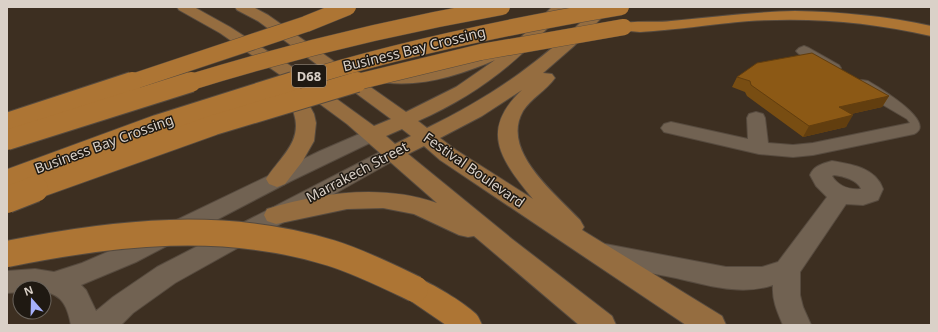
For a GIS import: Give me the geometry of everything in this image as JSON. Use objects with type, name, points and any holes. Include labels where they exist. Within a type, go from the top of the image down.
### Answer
[{"type":"highway","points":[[7,123],[306,24],[348,7]]},
{"type":"highway","name":"Business Bay Crossing","points":[[7,140],[209,75],[293,52],[375,32],[502,7]]},
{"type":"highway","name":"Business Bay Crossing","points":[[7,180],[104,143],[208,107],[361,61],[446,39],[621,7]]},
{"type":"highway","points":[[7,200],[102,163],[192,132],[270,106],[341,86],[480,52],[548,39],[624,27],[653,20],[766,7]]},
{"type":"highway","points":[[624,27],[647,27],[748,17],[812,15],[882,21],[931,31]]},
{"type":"highway","points":[[7,254],[51,244],[111,236],[167,232],[220,233],[271,238],[319,250],[367,266],[415,289],[458,317],[467,325]]},
{"type":"main road","points":[[184,7],[226,30],[288,72],[354,120],[502,246],[601,325]]},
{"type":"main road","name":"Marrakech Street","points":[[371,135],[433,108],[474,84],[504,62],[560,7]]},
{"type":"main road","name":"Marrakech Street","points":[[393,153],[480,109],[502,96],[557,54],[605,7]]},
{"type":"main road","name":"Festival Boulevard","points":[[252,10],[404,120],[448,155],[592,250],[711,325]]},
{"type":"main road","points":[[329,65],[382,77],[410,78],[433,76],[465,68],[526,40]]},
{"type":"main road","points":[[557,54],[552,71],[516,108],[511,116],[508,130],[509,146],[512,155],[525,175],[592,250]]},
{"type":"main road","points":[[277,179],[303,144],[308,126],[304,112],[293,94],[288,72]]},
{"type":"main road","points":[[276,215],[348,200],[385,200],[402,202],[432,210],[502,246]]},
{"type":"street","points":[[671,128],[759,148],[793,151],[813,149],[914,128],[920,123],[914,115],[804,51]]},
{"type":"street","points":[[756,118],[759,148]]},
{"type":"street","name":"Marrakech Street","points":[[54,283],[90,272],[123,258],[277,179],[371,135]]},
{"type":"street","points":[[813,149],[832,168]]},
{"type":"street","name":"Marrakech Street","points":[[101,325],[123,305],[166,274],[393,153]]},
{"type":"street","points":[[832,168],[848,170],[856,173],[872,187],[872,192],[870,195],[858,198],[832,190],[822,180],[821,175],[822,172],[832,168]]},
{"type":"street","points":[[797,325],[789,308],[786,295],[787,270],[841,194]]},
{"type":"street","points":[[592,250],[732,279],[762,278],[787,270]]},
{"type":"street","points":[[7,282],[25,280],[54,283],[68,289],[78,298],[84,311],[85,325]]},
{"type":"building","points":[[812,53],[889,96],[839,107],[853,115],[809,126],[751,85],[750,81],[737,77],[757,63]]}]
